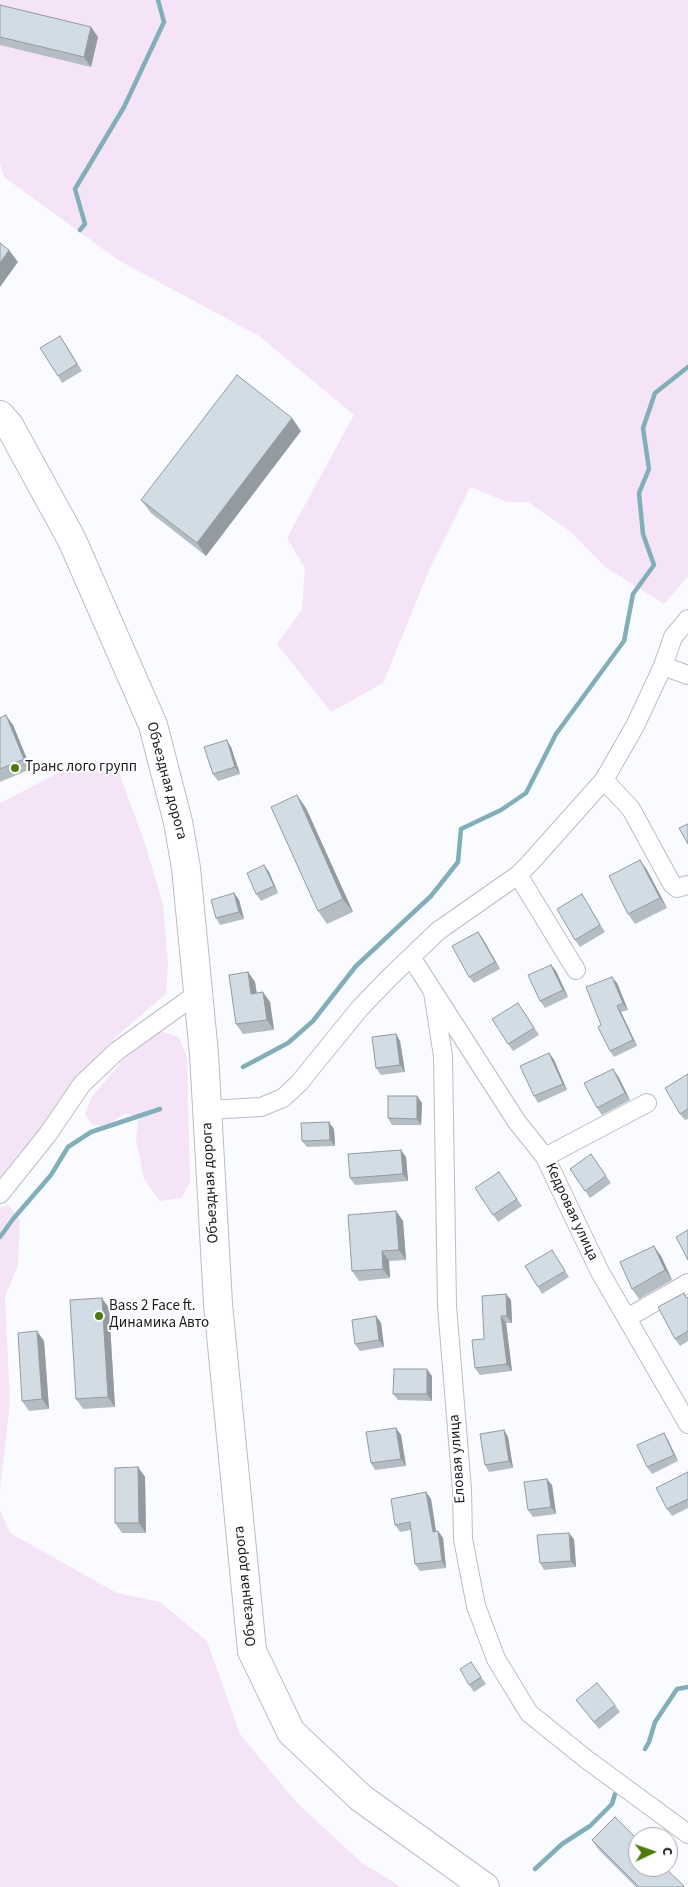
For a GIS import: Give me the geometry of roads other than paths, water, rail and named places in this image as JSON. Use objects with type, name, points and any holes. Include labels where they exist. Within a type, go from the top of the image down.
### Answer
[{"type":"main road","name":"Объездная дорога","points":[[0,415],[9,425],[72,540],[153,725],[178,822],[186,868],[204,1054],[218,1304],[252,1651],[291,1732],[361,1798],[485,1887]]},
{"type":"street","points":[[207,1110],[261,1107],[283,1098],[299,1083],[360,1008],[438,931],[518,876],[604,780],[635,726],[664,666],[673,637],[688,619]]},
{"type":"street","points":[[664,666],[688,675]]},
{"type":"street","points":[[604,780],[632,809],[672,884],[677,888],[688,886]]},
{"type":"street","points":[[518,876],[576,970]]},
{"type":"street","name":"Кедровая улица","points":[[411,957],[517,1122],[546,1157],[600,1272],[688,1424]]},
{"type":"street","name":"Еловая улица","points":[[433,992],[443,1056],[447,1306],[462,1490],[462,1539],[476,1606],[496,1659],[529,1713],[586,1759],[688,1834]]},
{"type":"street","points":[[0,1194],[48,1134],[82,1084],[116,1051],[198,993]]},
{"type":"street","points":[[546,1157],[647,1103]]},
{"type":"street","points":[[627,1318],[688,1283]]},
{"type":"waterway","points":[[80,230],[85,224],[75,189],[124,107],[164,22],[158,0]]},
{"type":"waterway","points":[[243,1067],[288,1043],[313,1021],[356,966],[431,896],[458,862],[461,829],[501,810],[526,793],[556,734],[624,641],[633,594],[654,565],[643,534],[639,493],[649,469],[643,428],[655,393],[688,367]]},
{"type":"waterway","points":[[0,1237],[51,1175],[68,1147],[91,1132],[160,1109]]},
{"type":"waterway","points":[[645,1749],[655,1722],[677,1689],[688,1687]]},
{"type":"waterway","points":[[535,1869],[562,1844],[590,1826],[612,1804],[615,1794]]},
{"type":"place","name":"Транс лого групп","points":[[15,768]]},
{"type":"place","name":"Bass 2 Face ft. Динамика Авто","points":[[99,1316]]}]
